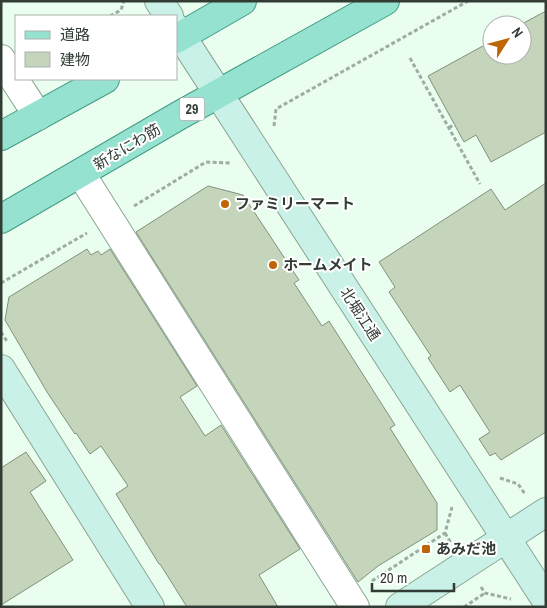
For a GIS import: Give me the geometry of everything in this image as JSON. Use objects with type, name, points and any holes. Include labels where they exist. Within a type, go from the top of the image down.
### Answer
[{"type":"main road","points":[[178,29],[242,1]]},
{"type":"main road","name":"新なにわ筋","points":[[1,219],[218,94],[385,1]]},
{"type":"main road","points":[[1,136],[103,80]]},
{"type":"street","name":"北堀江通","points":[[159,1],[167,15]]},
{"type":"street","name":"北堀江通","points":[[178,33],[546,600]]},
{"type":"street","points":[[1,59],[38,116]]},
{"type":"street","points":[[81,174],[352,602]]},
{"type":"street","points":[[1,369],[150,607]]},
{"type":"street","points":[[400,607],[546,512]]},
{"type":"path","points":[[112,15],[121,10],[124,1]]},
{"type":"path","points":[[273,133],[276,110],[468,1]]},
{"type":"path","points":[[410,58],[480,184]]},
{"type":"path","points":[[448,128],[454,124]]},
{"type":"path","points":[[206,162],[233,164]]},
{"type":"path","points":[[500,478],[518,484]]},
{"type":"path","points":[[352,602],[445,533],[454,498]]},
{"type":"path","points":[[464,607],[485,593],[518,600]]},
{"type":"building","points":[[546,11],[546,132],[491,162],[476,135],[464,142],[428,76],[482,46],[482,65],[532,65],[532,19]]},
{"type":"building","points":[[546,183],[546,432],[501,460],[495,453],[490,456],[479,439],[490,432],[460,385],[450,392],[428,358],[431,356],[389,292],[395,287],[379,262],[491,189],[505,210]]},
{"type":"building","points":[[208,186],[243,195],[299,280],[294,283],[322,326],[329,321],[395,425],[390,428],[437,503],[437,530],[378,566],[358,582],[136,232]]},
{"type":"building","points":[[87,249],[91,255],[98,251],[101,255],[110,249],[197,386],[180,397],[205,436],[221,425],[300,549],[259,575],[278,607],[187,607],[116,494],[128,486],[101,446],[90,454],[75,434],[47,392],[5,320],[9,297]]},
{"type":"building","points":[[26,452],[46,481],[30,492],[73,560],[1,605],[1,468]]},
{"type":"place","name":"ファミリーマート","points":[[225,204]]},
{"type":"place","name":"ホームメイト","points":[[273,265]]},
{"type":"place","name":"あみだ池","points":[[426,549]]}]
